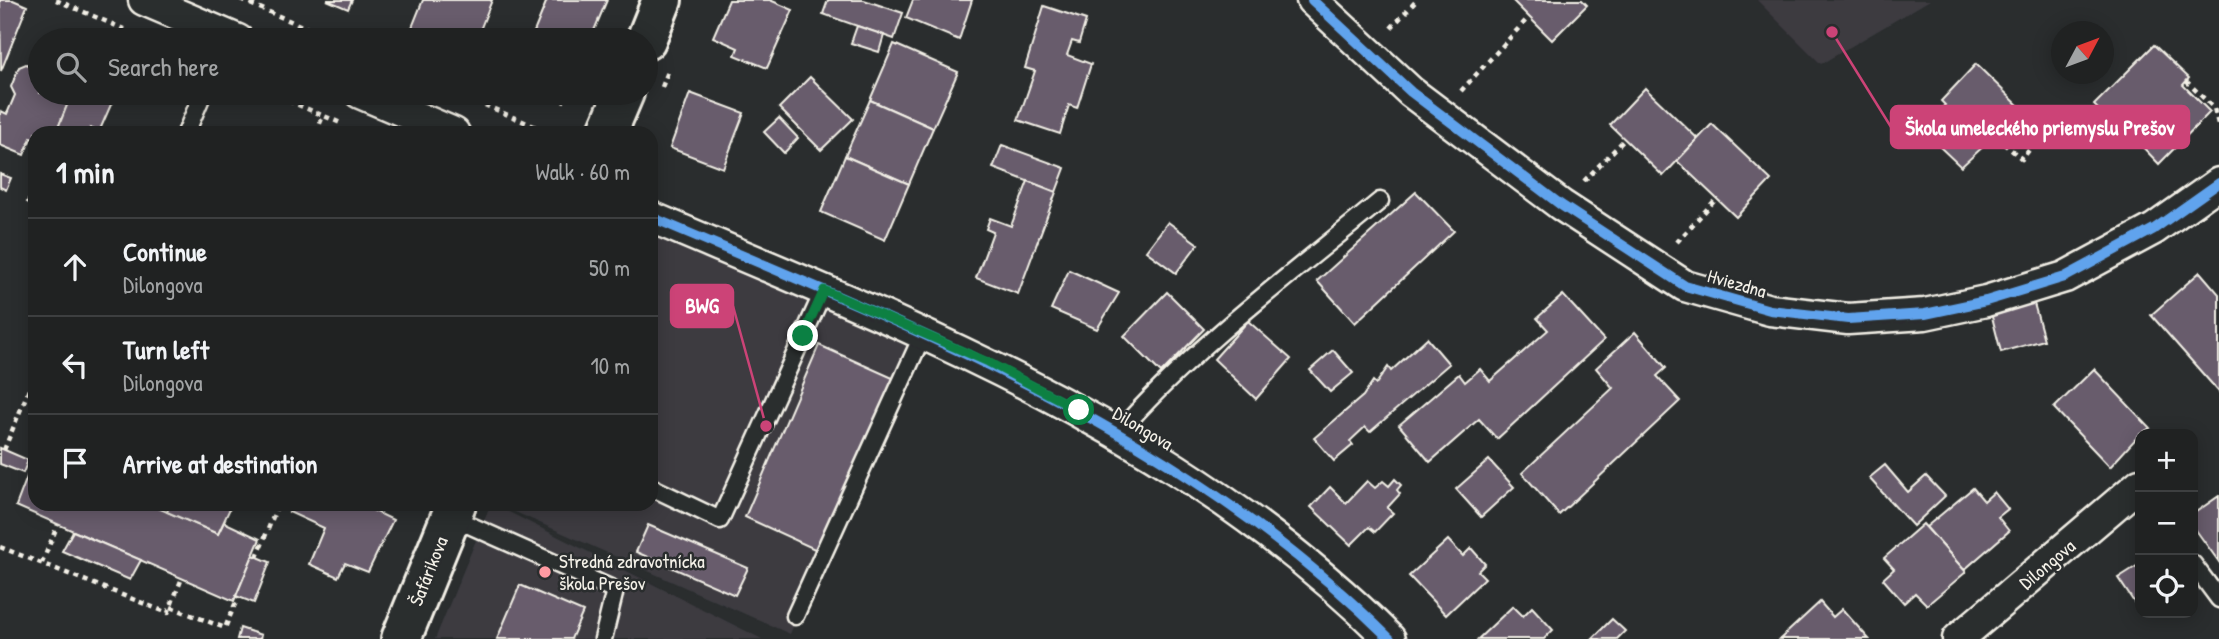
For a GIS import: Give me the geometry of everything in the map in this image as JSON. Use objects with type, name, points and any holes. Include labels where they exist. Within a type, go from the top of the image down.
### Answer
[{"type":"street","points":[[144,0],[206,28]]},
{"type":"street","points":[[651,28],[662,0]]},
{"type":"street","name":"Hviezdna","points":[[1312,0],[1411,92],[1561,205],[1685,286],[1770,310],[1848,319],[1925,314],[1986,301],[2065,277],[2154,229],[2219,183]]},
{"type":"street","points":[[388,105],[438,126]]},
{"type":"street","points":[[610,126],[619,105]]},
{"type":"street","name":"Dilongova","points":[[658,220],[988,362],[1118,433],[1206,488],[1269,533],[1390,639]]},
{"type":"street","name":"Dilongova","points":[[1958,639],[2135,492]]},
{"type":"street","name":"Šafárikova","points":[[401,639],[453,511]]},
{"type":"lane","points":[[189,126],[198,105]]},
{"type":"lane","points":[[1118,433],[1137,411],[1246,312],[1380,201]]},
{"type":"lane","points":[[658,490],[720,520],[824,290]]},
{"type":"lane","points":[[795,616],[923,332]]},
{"type":"lane","points":[[455,511],[615,590],[603,639]]},
{"type":"lane","points":[[2198,571],[2219,599]]},
{"type":"path","points":[[56,0],[121,28]]},
{"type":"path","points":[[241,0],[307,28]]},
{"type":"path","points":[[1389,30],[1417,0]]},
{"type":"path","points":[[1460,92],[1529,17]]},
{"type":"path","points":[[2186,81],[2214,108],[2219,128]]},
{"type":"path","points":[[298,105],[346,126]]},
{"type":"path","points":[[485,105],[534,126]]},
{"type":"path","points":[[319,126],[323,116]]},
{"type":"path","points":[[1996,137],[2022,159],[2034,144]]},
{"type":"path","points":[[1581,184],[1625,139]]},
{"type":"path","points":[[1675,244],[1717,198]]},
{"type":"path","points":[[4,450],[28,392]]},
{"type":"path","points":[[257,557],[275,511]]},
{"type":"path","points":[[42,563],[58,524]]},
{"type":"path","points":[[0,547],[168,613],[182,578]]},
{"type":"path","points":[[171,607],[225,628],[238,597]]},
{"type":"shaded area","points":[[1757,0],[1930,0],[1821,64]]},
{"type":"shaded area","points":[[658,235],[915,349],[790,634],[513,511],[658,511]]},
{"type":"shaded area","name":"Stredná zdravotnícka škola Prešov","points":[[488,511],[507,511],[762,639],[435,639]]},
{"type":"building","points":[[0,0],[13,0],[27,6],[1,71]]},
{"type":"building","points":[[327,0],[352,0],[348,9]]},
{"type":"building","points":[[423,0],[492,0],[481,28],[412,28]]},
{"type":"building","points":[[547,0],[607,0],[595,28],[536,28]]},
{"type":"building","points":[[729,0],[770,0],[793,10],[767,68],[735,55],[738,48],[713,37]]},
{"type":"building","points":[[828,0],[864,0],[903,13],[894,39],[823,14]]},
{"type":"building","points":[[913,0],[972,0],[959,40],[906,18]]},
{"type":"building","points":[[1512,0],[1582,0],[1587,5],[1552,40]]},
{"type":"building","points":[[1044,6],[1086,20],[1079,43],[1072,41],[1067,55],[1091,64],[1077,108],[1069,105],[1060,134],[1018,120],[1035,71],[1025,68]]},
{"type":"building","points":[[857,26],[884,35],[879,52],[851,43]]},
{"type":"building","points":[[894,44],[958,72],[933,128],[870,100]]},
{"type":"building","points":[[2154,45],[2189,78],[2183,85],[2210,112],[2159,164],[2136,140],[2132,144],[2094,105]]},
{"type":"building","points":[[1976,64],[2023,110],[1961,167],[1921,129],[1945,105],[1941,101]]},
{"type":"building","points":[[28,65],[28,105],[67,105],[59,126],[28,126],[28,145],[24,155],[0,145],[0,114],[1,111],[7,114],[15,95],[11,87],[19,67]]},
{"type":"building","points":[[810,77],[853,119],[821,150],[779,108]]},
{"type":"building","points":[[1645,88],[1698,139],[1663,176],[1610,125]]},
{"type":"building","points":[[690,93],[744,113],[723,168],[670,148]]},
{"type":"building","points":[[870,100],[933,128],[909,184],[845,156]]},
{"type":"building","points":[[67,105],[111,105],[102,126],[59,126]]},
{"type":"building","points":[[779,118],[798,138],[784,153],[764,132]]},
{"type":"building","points":[[1712,124],[1771,180],[1736,217],[1677,161]]},
{"type":"building","points":[[1002,145],[1065,168],[1056,192],[993,168]]},
{"type":"building","points":[[845,156],[909,184],[885,240],[821,212]]},
{"type":"building","points":[[0,174],[11,178],[6,190],[0,187]]},
{"type":"building","points":[[1028,181],[1056,192],[1018,294],[976,278],[993,232],[986,229],[990,218],[1011,226]]},
{"type":"building","points":[[1416,192],[1454,231],[1355,323],[1317,281]]},
{"type":"building","points":[[1168,222],[1198,244],[1176,273],[1146,251]]},
{"type":"building","points":[[1069,270],[1119,293],[1097,329],[1051,309]]},
{"type":"building","points":[[2200,272],[2219,294],[2219,392],[2151,315]]},
{"type":"building","points":[[1167,292],[1204,329],[1161,373],[1124,336]]},
{"type":"building","points":[[1563,295],[1604,340],[1497,439],[1479,419],[1430,462],[1399,425],[1459,374],[1465,382],[1480,369],[1490,381],[1548,330],[1537,318]]},
{"type":"building","points":[[2032,296],[2044,340],[2001,352],[1990,309]]},
{"type":"building","points":[[1248,321],[1291,359],[1256,399],[1214,359]]},
{"type":"building","points":[[1635,332],[1666,368],[1657,376],[1680,401],[1559,515],[1522,473],[1613,388],[1596,368]]},
{"type":"building","points":[[1427,338],[1449,364],[1370,432],[1365,427],[1350,441],[1353,445],[1334,461],[1314,438],[1363,396],[1373,381],[1376,384],[1388,367],[1391,371]]},
{"type":"building","points":[[819,345],[895,379],[819,551],[745,517]]},
{"type":"building","points":[[1333,350],[1353,373],[1330,392],[1310,370]]},
{"type":"building","points":[[2094,369],[2150,428],[2135,429],[2135,440],[2110,467],[2054,408]]},
{"type":"building","points":[[0,448],[28,460],[23,473],[0,464]]},
{"type":"building","points":[[1489,460],[1514,487],[1481,517],[1456,489]]},
{"type":"building","points":[[1885,465],[1908,492],[1926,476],[1945,496],[1913,526],[1869,478]]},
{"type":"building","points":[[28,474],[28,511],[165,511],[218,534],[224,522],[260,539],[234,601],[16,506]]},
{"type":"building","points":[[1395,479],[1401,485],[1397,490],[1400,494],[1387,508],[1393,513],[1375,532],[1369,527],[1351,545],[1311,507],[1330,487],[1346,503],[1367,481],[1375,488],[1383,481],[1389,486]]},
{"type":"building","points":[[1973,488],[1984,501],[1994,492],[2008,509],[1998,517],[2009,531],[1964,570],[1926,527]]},
{"type":"building","points":[[2219,496],[2219,562],[2198,533],[2198,511]]},
{"type":"building","points":[[167,511],[229,511],[218,534]]},
{"type":"building","points":[[374,511],[393,520],[368,572],[345,563],[338,577],[309,564],[324,528],[289,512]]},
{"type":"building","points":[[1923,524],[1966,572],[1927,605],[1915,593],[1904,603],[1883,579],[1894,569],[1884,558]]},
{"type":"building","points":[[648,525],[748,568],[735,595],[636,552]]},
{"type":"building","points":[[73,531],[141,560],[130,580],[62,551]]},
{"type":"building","points":[[1448,540],[1463,556],[1471,548],[1485,564],[1478,571],[1485,578],[1446,615],[1409,576]]},
{"type":"building","points":[[253,555],[270,562],[254,603],[236,596]]},
{"type":"building","points":[[2135,567],[2135,604],[2118,578]]},
{"type":"building","points":[[520,585],[583,612],[571,639],[497,639]]},
{"type":"building","points":[[1820,602],[1833,617],[1842,609],[1869,639],[1780,639]]},
{"type":"building","points":[[1513,606],[1523,616],[1532,607],[1553,630],[1544,639],[1478,639]]},
{"type":"building","points":[[1612,619],[1625,631],[1617,639],[1592,639]]},
{"type":"building","points":[[240,628],[261,635],[260,639],[237,639]]},
{"type":"cycle path","points":[[1312,0],[1411,92],[1561,205],[1685,286],[1770,310],[1848,319],[1925,314],[1986,301],[2065,277],[2154,229],[2219,183]]},
{"type":"cycle path","points":[[658,220],[947,345],[1042,392],[1134,443],[1224,501],[1309,565],[1390,639]]},
{"type":"place","name":"Škola umeleckého priemyslu Prešov","points":[[1832,32]]},
{"type":"place","name":"BWG","points":[[766,426]]},
{"type":"place","name":"Stredná zdravotnícka škola Prešov","points":[[545,572]]},
{"type":"route","points":[[803,336],[824,290],[988,362],[1079,410]]}]
